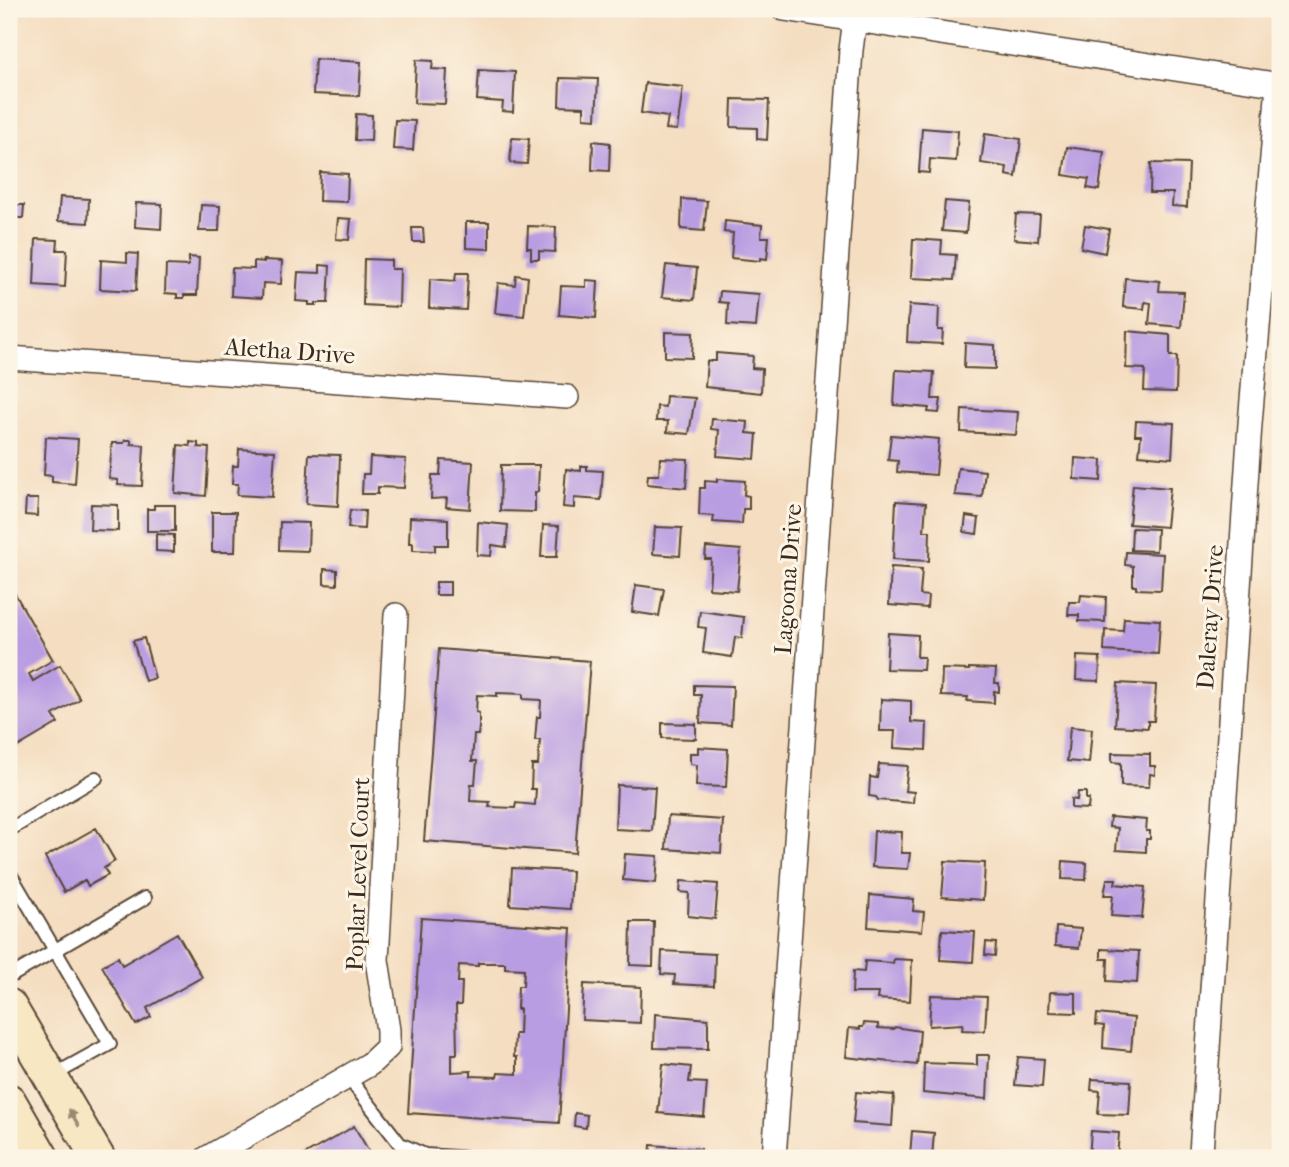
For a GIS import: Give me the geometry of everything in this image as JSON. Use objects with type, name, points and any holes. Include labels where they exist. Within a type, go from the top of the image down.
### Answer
[{"type":"main road","points":[[9,1006],[98,1158]]},
{"type":"main road","points":[[9,1101],[42,1158]]},
{"type":"street","points":[[784,9],[849,14],[1279,85]]},
{"type":"street","name":"Lagoona Drive","points":[[774,1158],[850,64],[849,14]]},
{"type":"street","name":"Daleray Drive","points":[[1201,1153],[1250,424],[1279,85]]},
{"type":"street","name":"Aletha Drive","points":[[9,358],[567,397]]},
{"type":"street","name":"Poplar Level Court","points":[[207,1158],[370,1064],[388,1047],[388,1030],[377,960],[396,615]]},
{"type":"lane","points":[[9,830],[96,778]]},
{"type":"lane","points":[[9,872],[110,1044],[50,1077]]},
{"type":"lane","points":[[9,977],[145,898]]},
{"type":"lane","points":[[348,1077],[400,1144],[425,1155],[470,1158]]},
{"type":"building","points":[[315,59],[361,62],[359,96],[313,94]]},
{"type":"building","points":[[416,60],[433,61],[432,69],[447,70],[445,104],[414,103]]},
{"type":"building","points":[[479,70],[515,72],[513,112],[502,111],[503,102],[477,100]]},
{"type":"building","points":[[560,78],[598,79],[596,119],[584,118],[584,107],[559,106]]},
{"type":"building","points":[[645,83],[683,87],[677,130],[666,129],[668,117],[641,113]]},
{"type":"building","points":[[732,99],[769,100],[767,140],[757,139],[757,128],[731,127]]},
{"type":"building","points":[[356,114],[372,115],[371,141],[355,140]]},
{"type":"building","points":[[395,120],[415,121],[413,150],[393,149]]},
{"type":"building","points":[[922,128],[958,131],[956,161],[930,159],[929,173],[919,172]]},
{"type":"building","points":[[985,134],[1021,139],[1016,177],[1006,175],[1007,167],[981,163]]},
{"type":"building","points":[[512,138],[529,139],[527,164],[510,163]]},
{"type":"building","points":[[593,141],[610,143],[609,171],[592,170]]},
{"type":"building","points":[[1067,147],[1104,152],[1099,190],[1087,188],[1089,179],[1063,175]]},
{"type":"building","points":[[1151,163],[1189,164],[1187,207],[1172,206],[1173,193],[1150,193]]},
{"type":"building","points":[[320,172],[348,174],[347,202],[319,201]]},
{"type":"building","points":[[60,197],[89,199],[88,223],[58,221]]},
{"type":"building","points":[[682,199],[707,201],[704,231],[681,229]]},
{"type":"building","points":[[945,201],[969,203],[966,233],[942,231]]},
{"type":"building","points":[[136,203],[162,204],[161,229],[135,227]]},
{"type":"building","points":[[12,205],[24,205],[23,218],[12,218]]},
{"type":"building","points":[[201,205],[220,206],[219,231],[199,231]]},
{"type":"building","points":[[1016,214],[1040,215],[1038,241],[1014,239]]},
{"type":"building","points":[[338,218],[351,219],[349,240],[336,239]]},
{"type":"building","points":[[725,221],[762,225],[761,237],[769,237],[767,259],[760,258],[760,261],[731,258],[733,233],[724,232]]},
{"type":"building","points":[[466,222],[489,222],[489,249],[466,248]]},
{"type":"building","points":[[1085,225],[1109,229],[1105,253],[1081,248]]},
{"type":"building","points":[[528,226],[556,227],[555,252],[539,251],[539,259],[531,259],[531,248],[527,248]]},
{"type":"building","points":[[412,228],[423,228],[424,242],[413,242]]},
{"type":"building","points":[[36,239],[58,240],[57,250],[67,250],[65,287],[34,285]]},
{"type":"building","points":[[913,239],[942,241],[941,254],[956,255],[954,280],[911,278]]},
{"type":"building","points":[[127,253],[138,254],[136,291],[100,289],[101,260],[127,262]]},
{"type":"building","points":[[189,257],[199,258],[197,295],[177,298],[177,294],[165,293],[166,265],[188,266]]},
{"type":"building","points":[[364,259],[391,260],[391,269],[400,269],[399,307],[363,305]]},
{"type":"building","points":[[254,261],[282,261],[281,284],[263,283],[262,298],[231,296],[232,268],[254,269]]},
{"type":"building","points":[[320,265],[330,266],[328,303],[309,305],[309,302],[296,301],[298,272],[320,273]]},
{"type":"building","points":[[666,265],[697,268],[694,300],[662,297]]},
{"type":"building","points":[[456,273],[468,273],[466,310],[429,308],[430,279],[455,281]]},
{"type":"building","points":[[516,275],[528,277],[524,316],[495,313],[498,283],[515,285]]},
{"type":"building","points":[[1125,278],[1160,281],[1159,291],[1184,292],[1181,327],[1149,324],[1151,303],[1145,302],[1144,309],[1123,307]]},
{"type":"building","points":[[586,280],[598,281],[596,318],[559,315],[561,286],[586,287]]},
{"type":"building","points":[[720,291],[759,294],[756,327],[727,325],[728,303],[719,302]]},
{"type":"building","points":[[909,305],[939,307],[938,330],[943,330],[942,344],[907,342]]},
{"type":"building","points":[[1127,331],[1170,335],[1170,356],[1177,356],[1176,392],[1144,391],[1145,369],[1126,368]]},
{"type":"building","points":[[665,332],[693,333],[692,358],[665,357]]},
{"type":"building","points":[[965,343],[995,345],[995,369],[964,368]]},
{"type":"building","points":[[716,353],[753,356],[752,368],[762,369],[761,393],[705,387],[707,361],[716,361]]},
{"type":"building","points":[[896,370],[934,372],[932,399],[941,399],[939,413],[928,412],[929,408],[894,405]]},
{"type":"building","points":[[666,396],[695,398],[689,434],[667,432],[668,421],[656,421],[657,406],[665,407]]},
{"type":"building","points":[[962,409],[1018,412],[1016,435],[961,432]]},
{"type":"building","points":[[712,419],[748,422],[747,433],[757,434],[755,459],[717,456],[719,430],[711,429]]},
{"type":"building","points":[[1136,421],[1174,423],[1172,458],[1139,455],[1141,435],[1135,435]]},
{"type":"building","points":[[891,435],[939,439],[936,475],[897,472],[898,461],[888,460]]},
{"type":"building","points":[[46,437],[78,439],[75,484],[52,482],[52,476],[44,475]]},
{"type":"building","points":[[125,440],[131,440],[131,444],[144,445],[142,486],[118,485],[118,480],[109,479],[112,443],[124,443]]},
{"type":"building","points":[[190,442],[198,443],[198,447],[209,448],[206,496],[175,493],[178,445],[190,446]]},
{"type":"building","points":[[239,449],[275,451],[272,497],[237,495],[238,484],[232,484],[233,466],[238,466]]},
{"type":"building","points":[[309,454],[340,455],[338,506],[306,504]]},
{"type":"building","points":[[370,457],[406,459],[404,488],[378,487],[378,494],[362,494],[363,474],[369,474]]},
{"type":"building","points":[[660,458],[688,459],[686,488],[647,484],[648,475],[659,475]]},
{"type":"building","points":[[1075,458],[1102,460],[1101,481],[1074,479]]},
{"type":"building","points":[[441,460],[473,462],[470,509],[446,507],[447,498],[431,499],[432,475],[440,475]]},
{"type":"building","points":[[501,465],[539,465],[535,512],[500,511]]},
{"type":"building","points":[[581,466],[587,466],[587,470],[603,471],[601,500],[574,498],[574,508],[563,507],[566,469],[581,471]]},
{"type":"building","points":[[958,468],[985,471],[982,497],[955,495]]},
{"type":"building","points":[[717,479],[745,481],[744,495],[749,496],[749,509],[743,509],[742,524],[713,522],[714,516],[699,515],[700,488],[705,488],[705,481],[717,482]]},
{"type":"building","points":[[1133,485],[1170,488],[1166,527],[1129,524]]},
{"type":"building","points":[[26,499],[38,499],[37,516],[25,515]]},
{"type":"building","points":[[896,501],[926,503],[924,531],[930,531],[929,561],[893,559]]},
{"type":"building","points":[[91,504],[118,505],[118,531],[90,530]]},
{"type":"building","points":[[154,505],[175,505],[175,531],[147,531],[147,509],[154,509]]},
{"type":"building","points":[[350,510],[365,511],[364,529],[348,528]]},
{"type":"building","points":[[212,512],[236,512],[235,552],[212,552]]},
{"type":"building","points":[[966,516],[979,518],[977,534],[964,532]]},
{"type":"building","points":[[410,517],[448,519],[448,545],[435,545],[435,551],[413,550],[413,543],[409,543]]},
{"type":"building","points":[[280,522],[309,523],[308,551],[279,550]]},
{"type":"building","points":[[478,522],[508,525],[506,547],[492,545],[491,556],[477,555]]},
{"type":"building","points":[[543,525],[559,526],[557,557],[541,557]]},
{"type":"building","points":[[655,527],[682,528],[680,556],[653,554]]},
{"type":"building","points":[[1132,528],[1157,529],[1156,551],[1131,550]]},
{"type":"building","points":[[156,534],[174,535],[174,552],[156,551]]},
{"type":"building","points":[[706,547],[741,550],[737,591],[709,589],[711,559],[705,559]]},
{"type":"building","points":[[1126,552],[1163,554],[1161,590],[1136,589],[1136,586],[1133,586],[1133,566],[1125,565]]},
{"type":"building","points":[[891,567],[922,569],[920,595],[928,596],[927,608],[889,605]]},
{"type":"building","points":[[324,569],[337,570],[337,585],[324,584]]},
{"type":"building","points":[[436,582],[450,582],[450,595],[436,595]]},
{"type":"building","points":[[636,585],[664,589],[659,616],[632,612]]},
{"type":"building","points":[[14,592],[53,660],[29,674],[33,681],[60,665],[80,699],[53,715],[58,723],[9,752],[9,595]]},
{"type":"building","points":[[1081,595],[1106,597],[1105,622],[1079,621],[1079,615],[1068,615],[1069,602],[1080,602]]},
{"type":"building","points":[[700,611],[744,617],[742,638],[735,637],[732,657],[703,653],[706,628],[698,627]]},
{"type":"building","points":[[1124,618],[1160,620],[1158,654],[1104,651],[1105,630],[1123,631]]},
{"type":"building","points":[[888,633],[918,635],[917,657],[924,657],[923,670],[886,669]]},
{"type":"building","points":[[144,638],[155,678],[145,681],[133,641]]},
{"type":"building","points":[[439,649],[590,661],[575,853],[424,841]],"holes":[[[523,694],[523,699],[541,700],[535,740],[540,740],[538,765],[532,765],[531,789],[536,789],[535,805],[516,803],[515,808],[489,807],[490,802],[470,801],[477,761],[472,761],[474,735],[478,735],[479,727],[477,695]]]},
{"type":"building","points":[[1077,656],[1100,657],[1099,681],[1076,680]]},
{"type":"building","points":[[942,669],[996,669],[995,683],[999,683],[999,692],[994,691],[994,703],[967,701],[968,697],[941,696]]},
{"type":"building","points":[[1118,683],[1156,685],[1154,721],[1148,721],[1148,728],[1115,726]]},
{"type":"building","points":[[694,685],[733,686],[731,725],[700,723],[701,695],[694,695]]},
{"type":"building","points":[[881,699],[911,701],[911,722],[927,723],[926,750],[894,748],[895,731],[880,731]]},
{"type":"building","points":[[662,723],[696,724],[696,739],[662,738]]},
{"type":"building","points":[[1070,727],[1092,729],[1089,763],[1067,761]]},
{"type":"building","points":[[698,747],[728,749],[726,787],[696,786],[697,765],[690,764],[690,753],[698,753]]},
{"type":"building","points":[[1112,753],[1150,754],[1150,766],[1155,766],[1155,775],[1150,774],[1149,787],[1121,786],[1121,763],[1112,762]]},
{"type":"building","points":[[879,764],[908,766],[905,791],[914,792],[913,803],[878,800],[869,796],[870,777],[877,778]]},
{"type":"building","points":[[617,785],[655,787],[652,831],[615,829]]},
{"type":"building","points":[[1078,792],[1086,792],[1086,799],[1089,799],[1088,809],[1071,808],[1071,799],[1077,800]]},
{"type":"building","points":[[668,816],[723,820],[721,853],[666,849]]},
{"type":"building","points":[[1110,817],[1147,820],[1146,831],[1150,831],[1150,839],[1146,839],[1146,852],[1116,850],[1118,828],[1109,827]]},
{"type":"building","points":[[96,828],[115,861],[104,868],[108,875],[88,886],[85,880],[64,892],[45,857]]},
{"type":"building","points":[[874,831],[902,832],[901,853],[910,853],[908,869],[872,867]]},
{"type":"building","points":[[625,854],[658,856],[656,883],[623,880]]},
{"type":"building","points":[[945,861],[985,863],[983,900],[942,897]]},
{"type":"building","points":[[1063,861],[1087,863],[1086,880],[1062,879]]},
{"type":"building","points":[[512,868],[572,871],[570,909],[510,905]]},
{"type":"building","points":[[1107,879],[1116,879],[1115,884],[1145,887],[1142,918],[1111,916],[1113,895],[1104,895]]},
{"type":"building","points":[[681,881],[718,884],[715,919],[688,916],[689,893],[680,892]]},
{"type":"building","points":[[870,895],[914,899],[913,911],[924,912],[922,931],[868,927]]},
{"type":"building","points":[[421,918],[571,928],[559,1123],[408,1113]],"holes":[[[505,963],[505,968],[524,969],[523,986],[518,986],[519,1034],[515,1034],[514,1057],[517,1057],[517,1074],[498,1073],[497,1077],[471,1076],[471,1071],[452,1072],[452,1054],[457,1054],[456,1005],[461,1005],[462,982],[458,982],[459,965]]]},
{"type":"building","points":[[631,922],[654,922],[653,966],[630,965]]},
{"type":"building","points":[[1056,927],[1081,929],[1079,948],[1055,946]]},
{"type":"building","points":[[942,930],[975,932],[973,962],[940,960]]},
{"type":"building","points":[[177,933],[202,977],[147,1008],[151,1017],[136,1025],[102,966],[118,957],[122,965]]},
{"type":"building","points":[[986,942],[996,943],[995,956],[985,955]]},
{"type":"building","points":[[1101,949],[1139,951],[1137,983],[1107,981],[1108,959],[1101,959]]},
{"type":"building","points":[[662,951],[715,954],[714,986],[674,984],[675,975],[661,974]]},
{"type":"building","points":[[894,959],[912,960],[910,1001],[877,999],[878,993],[852,993],[853,971],[864,972],[865,961],[893,963]]},
{"type":"building","points":[[584,984],[641,987],[640,1023],[582,1020]]},
{"type":"building","points":[[1050,992],[1076,993],[1076,1013],[1049,1012]]},
{"type":"building","points":[[931,995],[987,997],[985,1031],[962,1030],[963,1024],[929,1026]]},
{"type":"building","points":[[655,1014],[708,1019],[708,1049],[654,1048]]},
{"type":"building","points":[[1097,1014],[1134,1018],[1131,1051],[1103,1048],[1104,1026],[1096,1025]]},
{"type":"building","points":[[864,1023],[878,1024],[878,1028],[895,1027],[920,1031],[917,1065],[846,1057],[849,1028],[860,1029]]},
{"type":"building","points":[[977,1055],[989,1055],[987,1099],[923,1093],[924,1063],[977,1065]]},
{"type":"building","points":[[1018,1057],[1044,1059],[1042,1087],[1015,1085]]},
{"type":"building","points":[[663,1064],[691,1067],[689,1082],[707,1083],[704,1117],[658,1113]]},
{"type":"building","points":[[1092,1079],[1131,1081],[1129,1115],[1098,1114],[1100,1091],[1091,1090]]},
{"type":"building","points":[[856,1092],[894,1095],[892,1126],[853,1123]]},
{"type":"building","points":[[575,1113],[587,1115],[586,1128],[574,1126]]},
{"type":"building","points":[[354,1126],[373,1158],[299,1158],[346,1131]]},
{"type":"building","points":[[912,1131],[934,1133],[932,1158],[910,1156]]},
{"type":"building","points":[[1091,1131],[1119,1133],[1117,1158],[1089,1158]]},
{"type":"building","points":[[651,1145],[701,1149],[701,1158],[650,1158]]}]
